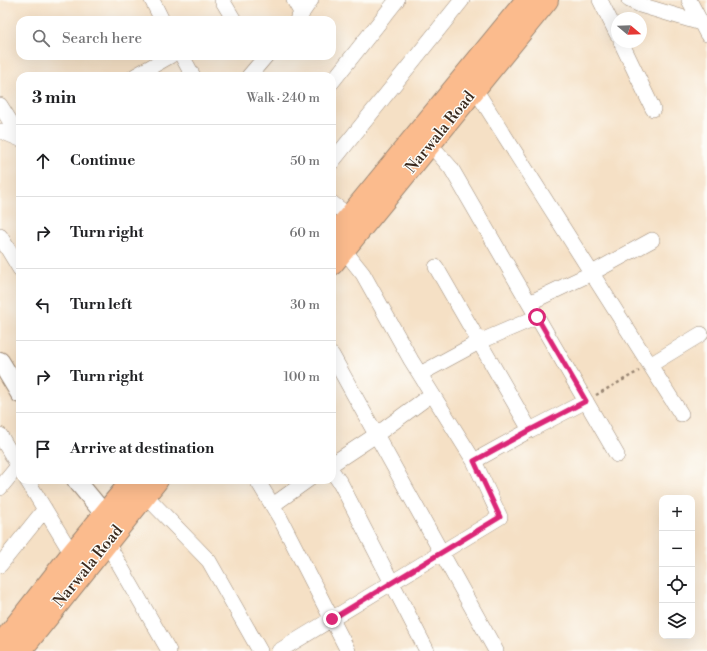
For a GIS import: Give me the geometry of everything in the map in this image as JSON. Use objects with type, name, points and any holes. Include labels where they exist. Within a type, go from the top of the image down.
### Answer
[{"type":"main road","name":"Narwala Road","points":[[336,251],[430,144],[547,0]]},
{"type":"main road","points":[[336,251],[350,216],[523,2]]},
{"type":"main road","name":"Narwala Road","points":[[20,651],[107,543],[145,485]]},
{"type":"main road","points":[[0,646],[72,554],[105,515],[145,485]]},
{"type":"street","points":[[152,0],[160,16]]},
{"type":"street","points":[[222,0],[232,16]]},
{"type":"street","points":[[294,0],[299,16]]},
{"type":"street","points":[[300,16],[311,0]]},
{"type":"street","points":[[336,77],[397,0]]},
{"type":"street","points":[[600,0],[611,22]]},
{"type":"street","points":[[629,0],[704,29]]},
{"type":"street","points":[[689,0],[704,29]]},
{"type":"street","points":[[336,157],[459,1]]},
{"type":"street","points":[[624,48],[654,109]]},
{"type":"street","points":[[142,72],[163,60]]},
{"type":"street","points":[[184,60],[191,72]]},
{"type":"street","points":[[475,89],[681,414]]},
{"type":"street","points":[[0,104],[16,131]]},
{"type":"street","points":[[0,131],[16,137]]},
{"type":"street","points":[[430,144],[451,168],[617,455]]},
{"type":"street","points":[[336,206],[350,216]]},
{"type":"street","points":[[0,236],[16,262]]},
{"type":"street","points":[[529,303],[592,273],[652,240]]},
{"type":"street","points":[[278,651],[500,517],[474,461],[420,374],[363,274],[336,251]]},
{"type":"street","points":[[436,267],[530,430]]},
{"type":"street","points":[[420,374],[479,342],[537,317]]},
{"type":"street","points":[[650,365],[700,334]]},
{"type":"street","points":[[0,361],[16,387]]},
{"type":"street","points":[[336,362],[496,651]]},
{"type":"street","points":[[336,461],[376,435],[432,394]]},
{"type":"street","points":[[474,461],[586,401]]},
{"type":"street","points":[[0,435],[16,463]]},
{"type":"street","points":[[0,488],[16,471]]},
{"type":"street","points":[[336,477],[427,651]]},
{"type":"street","points":[[29,484],[72,554]]},
{"type":"street","points":[[79,484],[105,515]]},
{"type":"street","points":[[260,484],[280,518],[348,651]]},
{"type":"street","points":[[273,505],[302,484]]},
{"type":"street","points":[[145,485],[209,561],[260,651]]},
{"type":"street","points":[[0,565],[45,509]]},
{"type":"street","points":[[107,543],[169,651]]},
{"type":"path","points":[[586,401],[650,365]]},
{"type":"route","points":[[332,619],[500,517],[474,461],[586,401],[537,317]]}]
